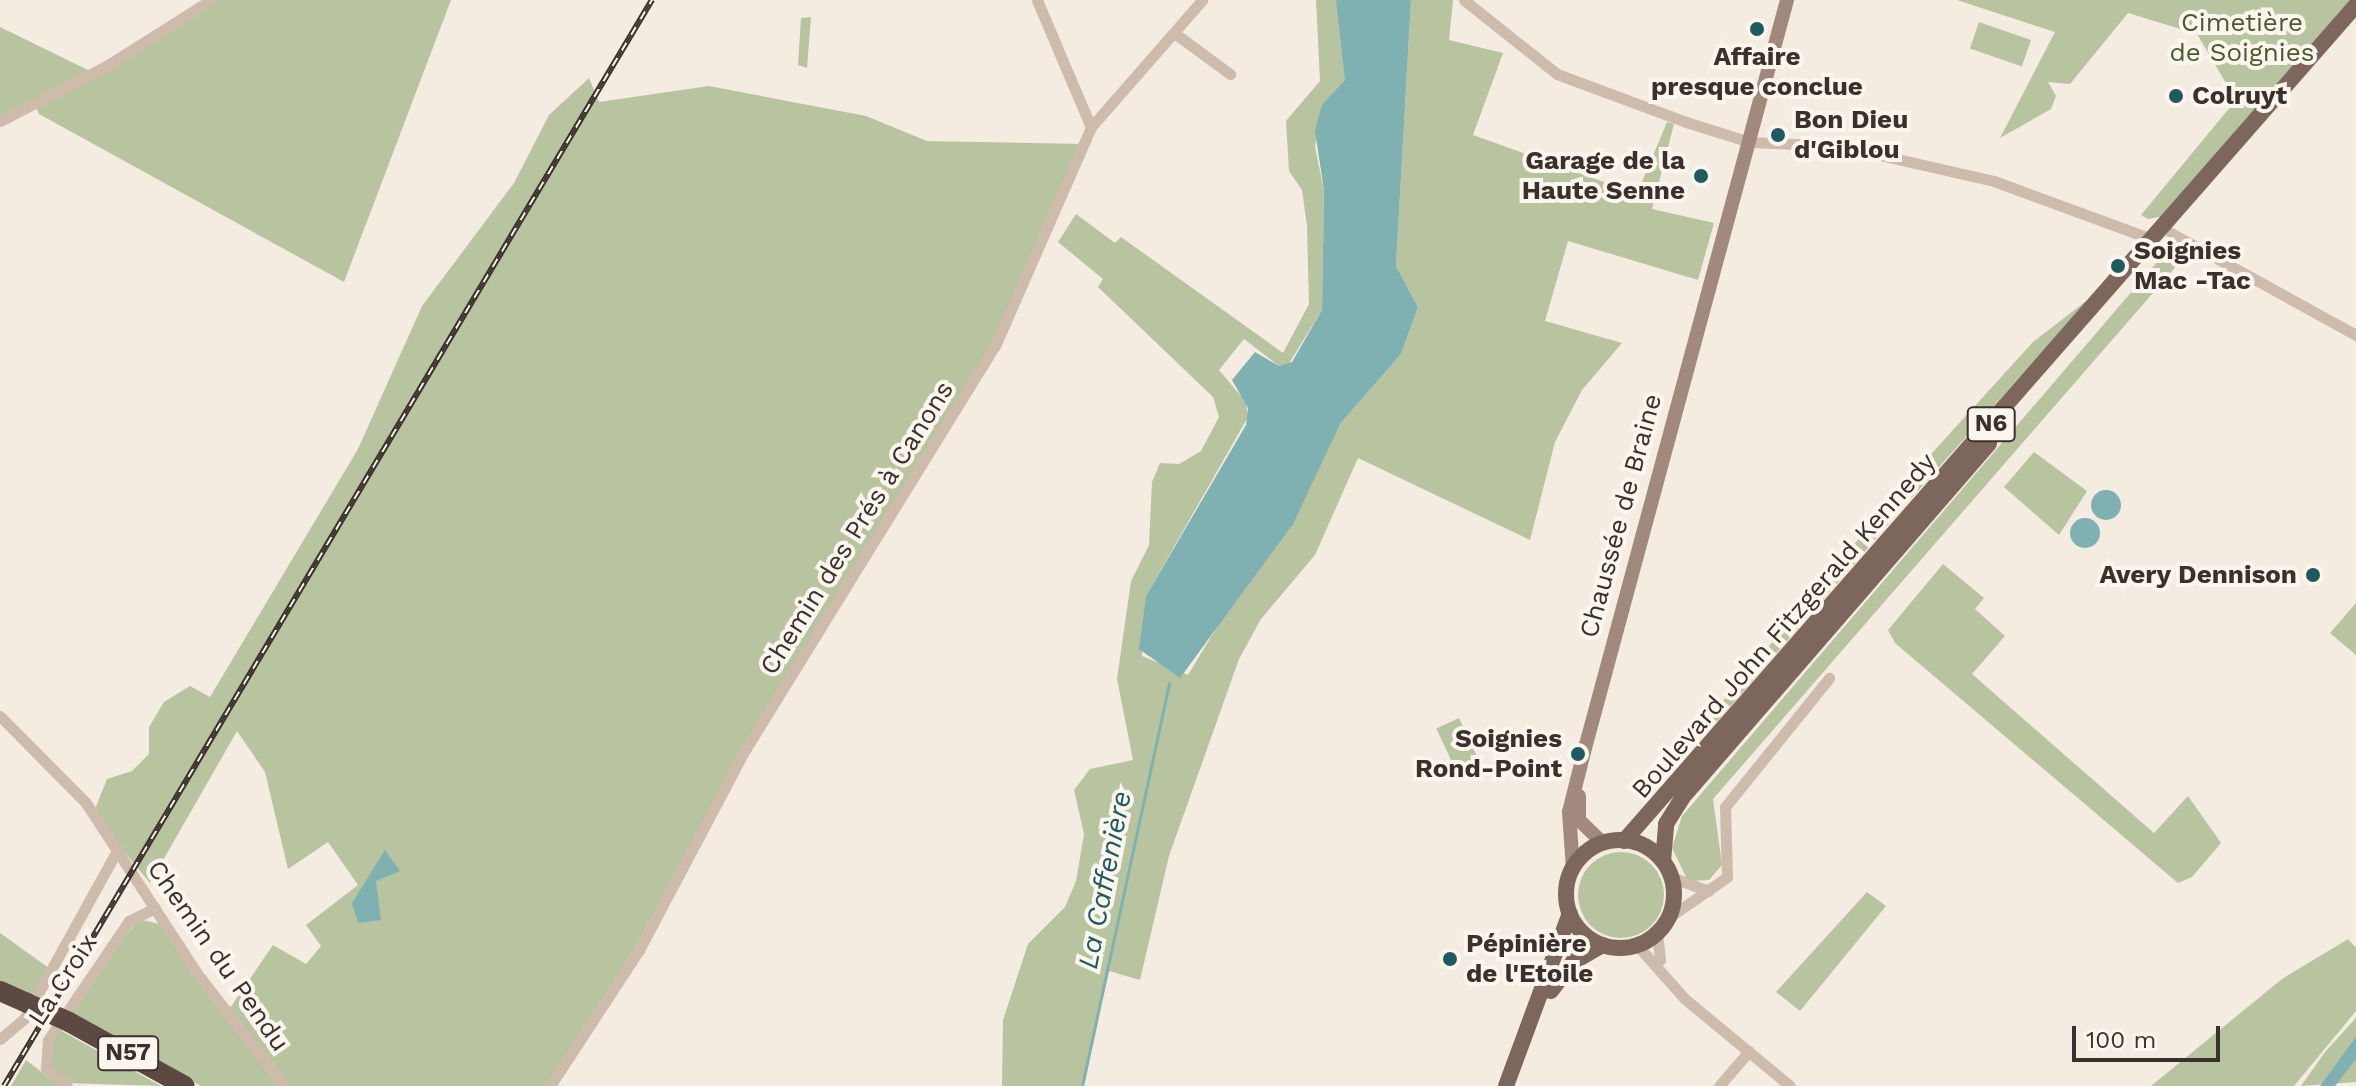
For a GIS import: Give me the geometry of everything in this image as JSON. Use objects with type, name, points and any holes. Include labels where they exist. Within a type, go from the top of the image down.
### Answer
[{"type":"highway","name":"N57","points":[[0,991],[69,1022],[185,1086]]},
{"type":"main road","name":"Boulevard John Fitzgerald Kennedy","points":[[1624,841],[2356,5]]},
{"type":"main road","name":"Boulevard John Fitzgerald Kennedy","points":[[1663,861],[1666,824],[1703,772],[2356,22]]},
{"type":"main road","points":[[1506,1086],[1543,1002],[1570,913],[1573,869],[1603,843],[1624,841],[1663,861],[1671,877],[1668,918],[1657,934],[1637,945],[1602,945],[1573,962],[1543,1002]]},
{"type":"main road","points":[[1570,913],[1602,945]]},
{"type":"street","points":[[0,121],[108,65],[211,0]]},
{"type":"street","points":[[1037,0],[1091,127]]},
{"type":"street","name":"Chemin des Prés à Canons","points":[[550,1086],[639,950],[745,750],[995,346],[1091,127],[1177,35],[1202,0]]},
{"type":"street","points":[[1464,0],[1557,74],[1750,142],[1840,146],[1994,181],[2152,239]]},
{"type":"street","name":"Chaussée de Braine","points":[[1573,869],[1569,812],[1787,0]]},
{"type":"street","points":[[1177,35],[1230,74]]},
{"type":"street","name":"Chaussée de Braine","points":[[1603,843],[1579,820],[1579,794],[1739,177]]},
{"type":"street","points":[[2171,233],[2356,335]]},
{"type":"street","points":[[1668,918],[1709,891],[1730,870],[1723,817],[1733,794],[1829,678]]},
{"type":"street","name":"Chemin du Pendu","points":[[0,716],[58,767],[284,1086]]},
{"type":"street","points":[[0,1039],[37,998],[118,849]]},
{"type":"street","points":[[1671,877],[1709,891]]},
{"type":"street","name":"La Croix","points":[[67,1086],[46,1068],[48,1040],[129,921],[155,908]]},
{"type":"street","points":[[1657,934],[1661,964]]},
{"type":"street","points":[[1637,945],[1661,964],[1685,999],[1790,1086]]},
{"type":"street","points":[[1719,1086],[1749,1051]]},
{"type":"green space","points":[[211,0],[451,0],[344,282],[39,114],[34,103],[0,121],[0,27],[94,73]]},
{"type":"green space","points":[[1316,0],[1336,0],[1347,49],[1345,80],[1322,104],[1315,147],[1324,190],[1322,310],[1288,365],[1279,366],[1244,339],[1219,370],[1246,402],[1248,417],[1146,596],[1142,656],[1188,675],[1340,424],[1401,354],[1418,307],[1396,266],[1411,0],[1453,0],[1449,40],[1503,53],[1473,135],[1637,194],[1667,122],[1674,124],[1652,209],[1714,223],[1698,280],[1568,241],[1545,321],[1622,343],[1582,390],[1555,442],[1530,540],[1358,458],[1315,555],[1261,619],[1239,659],[1169,856],[1140,980],[1109,971],[1082,1086],[1002,1086],[1003,1020],[1028,944],[1065,907],[1076,881],[1084,834],[1074,790],[1090,769],[1133,760],[1117,679],[1131,581],[1149,545],[1152,482],[1160,463],[1179,464],[1201,451],[1219,417],[1213,397],[1098,287],[1103,279],[1058,242],[1076,214],[1115,243],[1121,237],[1283,353],[1309,304],[1307,226],[1302,190],[1289,171],[1286,121],[1320,81]]},
{"type":"green space","name":"Cimetière de Soignies","points":[[1957,0],[2351,0],[2164,216],[2148,219],[2141,215],[2236,100],[2197,34],[2128,13],[2070,84],[2048,82],[2056,96],[2051,109],[2000,138],[2055,32]]},
{"type":"green space","points":[[811,17],[807,68],[798,65],[801,18]]},
{"type":"green space","points":[[1979,22],[2031,40],[2022,66],[1970,48]]},
{"type":"green space","points":[[589,78],[599,102],[709,86],[866,116],[927,141],[1086,144],[992,344],[743,747],[633,951],[545,1086],[287,1086],[228,1011],[273,945],[306,964],[321,946],[306,925],[358,885],[328,842],[288,869],[265,772],[237,731],[150,883],[93,814],[107,779],[132,771],[149,754],[149,727],[164,702],[190,686],[210,697],[358,449],[422,306],[514,183],[549,115]]},
{"type":"green space","points":[[2164,254],[2179,263],[1713,799],[1722,865],[1709,880],[1688,881],[1672,848],[1682,816]]},
{"type":"green space","points":[[2090,298],[1709,731],[1703,725],[1913,474],[2033,342]]},
{"type":"green space","points":[[2034,452],[2087,491],[2059,535],[2004,487]]},
{"type":"green space","points":[[1943,564],[1984,598],[1975,609],[2005,636],[1972,674],[2154,833],[2188,796],[2221,843],[2192,877],[2178,883],[1895,643],[1888,630]]},
{"type":"green space","points":[[2356,603],[2356,655],[2330,633]]},
{"type":"green space","points":[[1459,718],[1481,766],[1459,777],[1436,729]]},
{"type":"green space","points":[[1621,852],[1645,859],[1657,871],[1664,895],[1657,919],[1645,931],[1621,938],[1597,931],[1585,919],[1578,895],[1585,871],[1597,859]]},
{"type":"green space","points":[[1867,892],[1886,906],[1800,1011],[1776,992]]},
{"type":"green space","points":[[139,919],[159,924],[279,1086],[201,1086],[67,1012]]},
{"type":"green space","points":[[0,933],[49,968],[31,996],[0,984]]},
{"type":"green space","points":[[2348,939],[2356,948],[2356,1011],[2294,1086],[2151,1086],[2282,979]]},
{"type":"green space","points":[[2356,1018],[2356,1082],[2301,1086],[2325,1052]]},
{"type":"green space","points":[[58,1029],[161,1086],[65,1083],[47,1061]]},
{"type":"green space","points":[[26,1060],[60,1086],[11,1086]]},
{"type":"water","points":[[1336,0],[1411,0],[1396,266],[1418,307],[1401,354],[1340,424],[1293,524],[1180,678],[1139,649],[1146,596],[1246,425],[1248,408],[1232,380],[1255,352],[1279,366],[1292,362],[1322,310],[1324,190],[1315,131],[1322,104],[1345,80]]},
{"type":"water","points":[[2106,490],[2112,491],[2120,499],[2120,511],[2112,519],[2106,520],[2100,519],[2092,511],[2091,505],[2092,499],[2100,491]]},
{"type":"water","points":[[2085,518],[2091,519],[2099,527],[2099,539],[2091,547],[2085,548],[2079,547],[2071,539],[2070,533],[2071,527],[2079,519]]},
{"type":"water","points":[[385,850],[400,871],[376,881],[381,920],[358,923],[352,903]]},
{"type":"water","points":[[2356,1037],[2356,1059],[2335,1086],[2320,1086]]},
{"type":"waterway","name":"La Caffenière","points":[[1082,1086],[1169,683]]},
{"type":"railway","points":[[4,1086],[652,0]]},
{"type":"place","name":"Affaire presque conclue","points":[[1757,29]]},
{"type":"place","name":"Colruyt","points":[[2176,96]]},
{"type":"place","name":"Bon Dieu d'Giblou","points":[[1778,135]]},
{"type":"place","name":"Garage de la Haute Senne","points":[[1701,176]]},
{"type":"place","name":"Soignies Mac -Tac","points":[[2118,266]]},
{"type":"place","name":"Avery Dennison","points":[[2313,575]]},
{"type":"place","name":"Soignies Rond-Point","points":[[1578,754]]},
{"type":"place","name":"Pépinière de l'Etoile","points":[[1450,959]]}]
